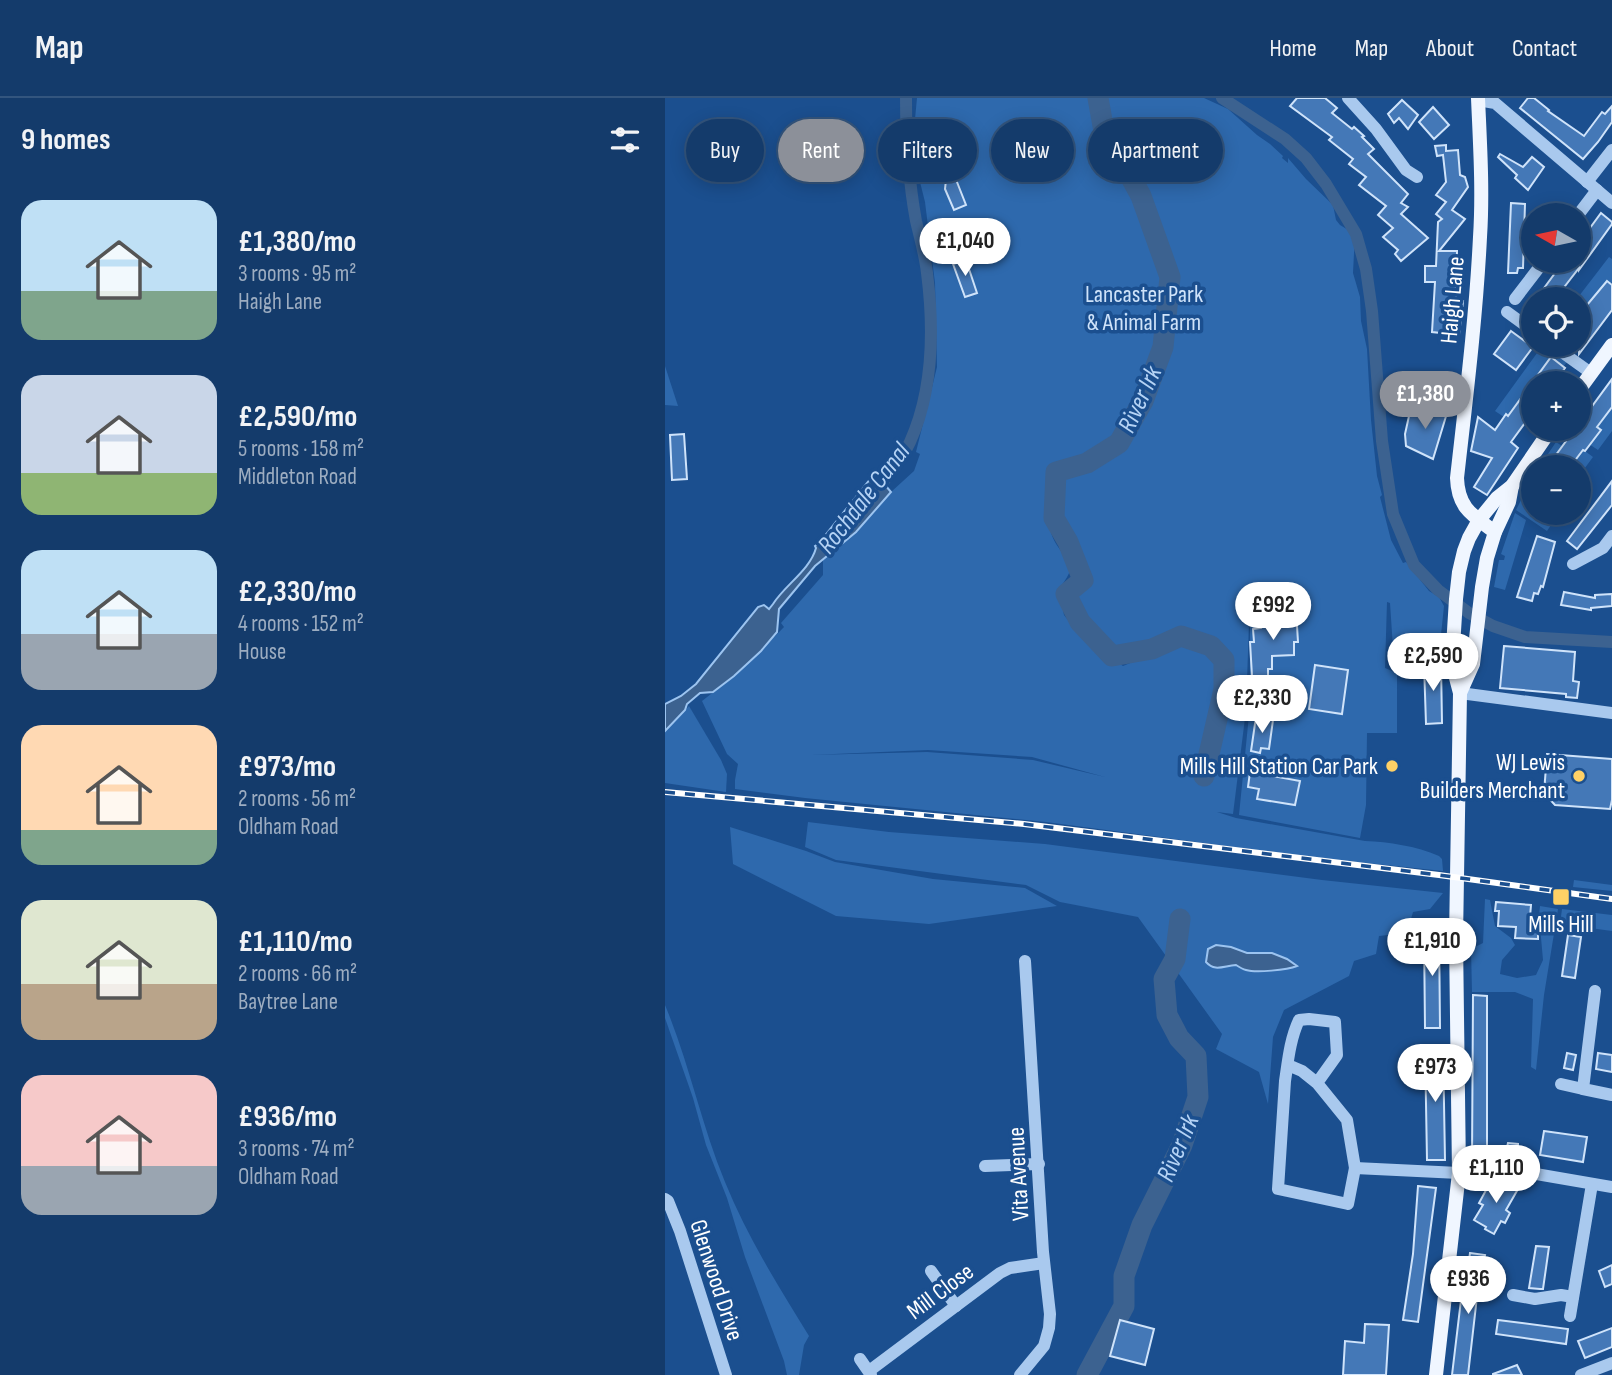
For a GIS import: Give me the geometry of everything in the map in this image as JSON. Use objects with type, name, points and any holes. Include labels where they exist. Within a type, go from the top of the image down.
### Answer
[{"type":"main road","name":"Haigh Lane","points":[[1478,99],[1480,236],[1457,478],[1458,492],[1469,513],[1495,532]]},
{"type":"main road","points":[[1591,373],[1612,345]]},
{"type":"main road","points":[[1436,1375],[1459,1172],[1455,939],[1460,693],[1452,663],[1459,572],[1469,538],[1479,520],[1497,498],[1513,486],[1543,441]]},
{"type":"main road","points":[[1460,693],[1473,664],[1487,558],[1513,486]]},
{"type":"street","points":[[1348,98],[1376,129],[1406,170],[1417,177]]},
{"type":"street","points":[[1478,99],[1495,103],[1612,203]]},
{"type":"street","points":[[1587,182],[1612,150]]},
{"type":"street","points":[[1587,203],[1597,190]]},
{"type":"street","points":[[1515,299],[1535,273]]},
{"type":"street","points":[[1507,312],[1521,322]]},
{"type":"street","points":[[1569,357],[1588,371]]},
{"type":"street","points":[[1573,564],[1607,552],[1612,536]]},
{"type":"street","points":[[1460,693],[1612,713]]},
{"type":"street","name":"Vita Avenue","points":[[1020,1375],[1044,1346],[1050,1314],[1044,1263],[1025,961]]},
{"type":"street","points":[[1583,1089],[1595,991]]},
{"type":"street","points":[[1288,1065],[1303,1071],[1317,1083],[1347,1120],[1355,1168],[1348,1204],[1278,1189],[1285,1081],[1288,1065],[1295,1029],[1299,1020],[1335,1022],[1337,1055],[1317,1083]]},
{"type":"street","points":[[1561,1084],[1612,1095]]},
{"type":"street","points":[[985,1166],[1039,1164]]},
{"type":"street","points":[[1355,1168],[1524,1172],[1612,1187]]},
{"type":"street","points":[[1570,1316],[1592,1184]]},
{"type":"street","name":"Glenwood Drive","points":[[665,1199],[680,1231],[726,1375]]},
{"type":"street","name":"Mill Close","points":[[860,1359],[870,1373],[1000,1273],[1022,1265],[1044,1263]]},
{"type":"street","points":[[931,1271],[956,1306]]},
{"type":"street","points":[[1513,1295],[1535,1299],[1561,1295],[1573,1297]]},
{"type":"street","points":[[1581,1375],[1612,1363]]},
{"type":"green space","name":"Lancaster Park & Animal Farm","points":[[917,98],[1204,98],[1228,109],[1288,163],[1288,158],[1333,205],[1336,220],[1355,234],[1353,273],[1360,297],[1361,321],[1367,349],[1371,420],[1377,476],[1382,495],[1380,497],[1391,540],[1403,563],[1406,562],[1444,606],[1439,654],[1393,648],[1390,603],[1387,602],[1385,668],[1397,673],[1397,733],[1367,733],[1366,805],[1360,838],[1239,815],[1250,705],[1249,623],[1246,710],[1233,814],[1217,812],[1236,818],[1412,847],[1439,856],[1442,859],[1443,871],[1309,857],[1046,822],[735,789],[738,764],[727,754],[702,701],[745,666],[784,627],[781,623],[823,575],[823,559],[856,532],[891,492],[914,471],[920,454],[916,452],[937,367],[935,283],[920,182],[977,182],[977,119],[915,119]],"holes":[[[1045,489],[1059,495],[1057,515],[1073,542],[1086,579],[1072,596],[1082,620],[1112,649],[1127,649],[1128,655],[1135,661],[1123,666],[1086,642],[1064,615],[1059,589],[1071,566],[1052,534]],[[928,750],[1032,757],[1105,777],[1033,760],[927,752],[811,755]]]},
{"type":"green space","points":[[1609,257],[1612,259],[1612,282],[1611,284],[1606,281],[1601,287],[1606,291],[1601,297],[1596,294],[1591,301],[1591,287],[1586,287]]},
{"type":"green space","points":[[1534,357],[1560,357],[1567,362],[1563,367],[1552,358],[1542,371],[1524,371]]},
{"type":"green space","points":[[665,366],[678,406],[665,405]]},
{"type":"green space","points":[[1521,375],[1521,399],[1508,416],[1506,414],[1504,417],[1495,411]]},
{"type":"green space","points":[[1612,407],[1612,431],[1598,450],[1589,444],[1601,430],[1591,422],[1591,418],[1599,424]]},
{"type":"green space","points":[[1556,442],[1562,446],[1557,454],[1581,448],[1590,455],[1547,455]]},
{"type":"green space","points":[[1521,500],[1521,513],[1516,510]]},
{"type":"green space","points":[[1515,513],[1521,517],[1521,525],[1524,525],[1505,590],[1494,587],[1499,560],[1504,560],[1505,556],[1501,554]]},
{"type":"green space","points":[[1538,525],[1551,525],[1547,531]]},
{"type":"green space","points":[[689,706],[721,760],[727,774],[726,792],[665,783],[665,731]]},
{"type":"green space","points":[[808,822],[889,832],[1045,844],[1443,893],[1430,909],[1413,912],[1407,933],[1379,936],[1376,954],[1354,961],[1349,976],[1284,1010],[1273,1037],[1268,1104],[1259,1072],[1216,1049],[1222,1034],[1138,917],[1060,902],[1026,885],[836,860],[805,847]]},
{"type":"green space","points":[[730,827],[835,862],[933,879],[1025,888],[1057,906],[929,924],[836,916],[733,864]]},
{"type":"green space","points":[[1574,880],[1612,885],[1612,891],[1573,887]]},
{"type":"green space","points":[[1485,899],[1490,900],[1495,926],[1511,938],[1515,945],[1502,960],[1500,974],[1517,978],[1536,975],[1543,960],[1540,906],[1558,909],[1544,995],[1536,1070],[1531,1067],[1533,999],[1515,992],[1472,992],[1471,949],[1483,943]]},
{"type":"green space","points":[[1562,909],[1612,915],[1612,931],[1560,924]]},
{"type":"green space","points":[[665,1005],[709,1138],[734,1202],[764,1260],[809,1336],[804,1345],[799,1375],[787,1375],[727,1198],[706,1145],[665,1018]]},
{"type":"water","points":[[875,473],[891,492],[856,532],[815,566],[779,609],[777,632],[761,651],[713,692],[700,693],[687,704],[685,710],[665,731],[665,704],[696,684],[758,607],[764,605],[769,609],[803,570],[813,556],[815,546]]},
{"type":"water","points":[[1216,945],[1247,953],[1272,953],[1297,966],[1257,971],[1245,970],[1236,965],[1213,967],[1206,962],[1208,949]]},
{"type":"building","points":[[1297,98],[1325,98],[1337,108],[1332,113],[1364,136],[1362,137],[1374,149],[1368,154],[1408,194],[1401,203],[1408,207],[1401,214],[1428,238],[1401,261],[1395,254],[1398,250],[1383,237],[1393,228],[1378,215],[1386,206],[1359,185],[1366,177],[1349,164],[1353,159],[1329,140],[1332,137],[1290,106]]},
{"type":"building","points":[[1528,98],[1534,98],[1584,136],[1602,112],[1605,114],[1612,106],[1612,122],[1583,159],[1520,108]]},
{"type":"building","points":[[1402,100],[1418,115],[1408,129],[1399,118],[1394,123],[1388,114]]},
{"type":"building","points":[[1433,107],[1449,125],[1434,139],[1419,122]]},
{"type":"building","points":[[1446,145],[1446,151],[1458,150],[1460,175],[1465,177],[1468,187],[1452,210],[1465,219],[1439,251],[1457,251],[1456,300],[1463,301],[1459,335],[1432,332],[1435,282],[1425,282],[1425,266],[1436,266],[1438,222],[1442,219],[1436,214],[1446,202],[1436,195],[1446,182],[1443,155],[1437,156],[1435,146]]},
{"type":"building","points":[[1500,154],[1523,167],[1532,157],[1544,167],[1528,190],[1498,157]]},
{"type":"building","points":[[946,182],[957,182],[966,205],[954,210],[945,189]]},
{"type":"building","points":[[1511,203],[1521,204],[1521,268],[1518,268],[1517,273],[1508,273]]},
{"type":"building","points":[[1601,213],[1612,222],[1591,253],[1591,227]]},
{"type":"building","points":[[966,260],[977,293],[965,297],[953,264]]},
{"type":"building","points":[[1555,273],[1575,273],[1564,287],[1545,287]]},
{"type":"building","points":[[1607,281],[1612,285],[1612,310],[1591,338],[1591,300]]},
{"type":"building","points":[[1511,331],[1521,338],[1521,357],[1526,357],[1516,370],[1494,354]]},
{"type":"building","points":[[1551,357],[1565,368],[1563,371],[1541,371]]},
{"type":"building","points":[[1612,379],[1612,407],[1597,427],[1601,430],[1579,455],[1556,455],[1566,441],[1591,441],[1591,408]]},
{"type":"building","points":[[1521,398],[1521,428],[1511,442],[1518,448],[1487,495],[1474,487],[1492,458],[1471,451],[1478,417],[1495,430],[1506,414],[1508,416]]},
{"type":"building","points":[[1411,407],[1430,413],[1431,408],[1447,413],[1433,459],[1406,446],[1405,434]]},
{"type":"building","points":[[684,434],[687,479],[672,480],[670,435]]},
{"type":"building","points":[[1612,481],[1612,505],[1577,549],[1567,541],[1579,525],[1591,525],[1591,509]]},
{"type":"building","points":[[1537,536],[1555,542],[1543,587],[1541,586],[1538,594],[1534,593],[1532,601],[1517,597]]},
{"type":"building","points":[[1564,592],[1595,598],[1595,595],[1612,594],[1612,606],[1591,610],[1561,605]]},
{"type":"building","points":[[1296,610],[1298,642],[1294,642],[1294,655],[1272,656],[1272,669],[1268,669],[1268,676],[1252,676],[1250,642],[1254,642],[1253,629],[1261,628],[1260,623],[1270,623],[1269,616]]},
{"type":"building","points":[[1504,646],[1575,652],[1573,681],[1579,682],[1577,698],[1566,697],[1566,694],[1500,688]]},
{"type":"building","points":[[1424,664],[1441,664],[1442,723],[1426,724]]},
{"type":"building","points":[[1315,665],[1348,670],[1342,714],[1309,709]]},
{"type":"building","points":[[1256,717],[1273,720],[1269,749],[1261,748],[1260,753],[1251,751]]},
{"type":"building","name":"WJ Lewis Builders Merchant","points":[[1547,754],[1612,759],[1610,809],[1555,805],[1544,793]]},
{"type":"building","points":[[1250,772],[1300,781],[1295,805],[1257,799],[1259,789],[1248,787]]},
{"type":"building","points":[[1496,902],[1531,905],[1529,929],[1538,929],[1538,939],[1515,938],[1516,927],[1498,926],[1499,911],[1495,911]]},
{"type":"building","points":[[1439,926],[1440,1028],[1425,1028],[1424,931]]},
{"type":"building","points":[[1568,935],[1581,937],[1575,978],[1562,976]]},
{"type":"building","points":[[1473,995],[1487,996],[1487,1147],[1518,1144],[1518,1162],[1472,1161]]},
{"type":"building","points":[[1425,1047],[1443,1047],[1445,1160],[1427,1160]]},
{"type":"building","points":[[1567,1053],[1576,1055],[1573,1070],[1564,1068]]},
{"type":"building","points":[[1598,1053],[1612,1055],[1612,1072],[1596,1069]]},
{"type":"building","points":[[1544,1131],[1587,1137],[1583,1162],[1540,1155]]},
{"type":"building","points":[[1491,1181],[1505,1181],[1518,1189],[1506,1210],[1510,1213],[1505,1223],[1501,1221],[1494,1234],[1474,1220],[1483,1205],[1479,1203]]},
{"type":"building","points":[[1418,1186],[1436,1188],[1418,1322],[1403,1320],[1413,1254]]},
{"type":"building","points":[[1536,1246],[1549,1247],[1543,1289],[1529,1288]]},
{"type":"building","points":[[1470,1253],[1485,1255],[1478,1288],[1468,1375],[1452,1375],[1461,1300]]},
{"type":"building","points":[[1612,1265],[1612,1284],[1605,1287],[1599,1271]]},
{"type":"building","points":[[1120,1320],[1154,1329],[1145,1365],[1110,1356]]},
{"type":"building","points":[[1498,1320],[1568,1329],[1566,1344],[1496,1334]]},
{"type":"building","points":[[1365,1324],[1389,1325],[1386,1375],[1343,1375],[1345,1341],[1364,1343]]},
{"type":"building","points":[[1612,1328],[1612,1347],[1585,1358],[1578,1341]]},
{"type":"building","points":[[1517,1365],[1522,1375],[1493,1375],[1493,1374]]},
{"type":"waterway","name":"Rochdale Canal","points":[[873,494],[898,463],[910,442],[923,402],[930,359],[931,315],[925,260],[911,191],[906,98]]},
{"type":"waterway","name":"River Irk","points":[[1098,98],[1103,126],[1141,196],[1170,277],[1163,347],[1143,401],[1119,443],[1087,463],[1056,472],[1054,518],[1068,542],[1083,580],[1066,594],[1080,622],[1112,656],[1152,649],[1181,636],[1211,646],[1224,660],[1224,689],[1204,776]]},
{"type":"waterway","name":"Rochdale Canal","points":[[1222,98],[1285,139],[1306,158],[1326,184],[1356,234],[1366,269],[1372,311],[1382,441],[1393,514],[1414,565],[1438,590],[1469,613],[1493,626],[1525,637],[1612,642]]},
{"type":"waterway","name":"River Irk","points":[[1087,1375],[1124,1306],[1124,1276],[1142,1225],[1182,1145],[1198,1097],[1196,1056],[1179,1038],[1167,1015],[1164,979],[1175,959],[1180,919]]},
{"type":"railway","points":[[665,792],[1024,824],[1612,899]]},
{"type":"place","name":"Mills Hill Station Car Park","points":[[1392,766]]},
{"type":"place","name":"WJ Lewis Builders Merchant","points":[[1579,776]]},
{"type":"place","name":"Mills Hill","points":[[1561,897]]}]
